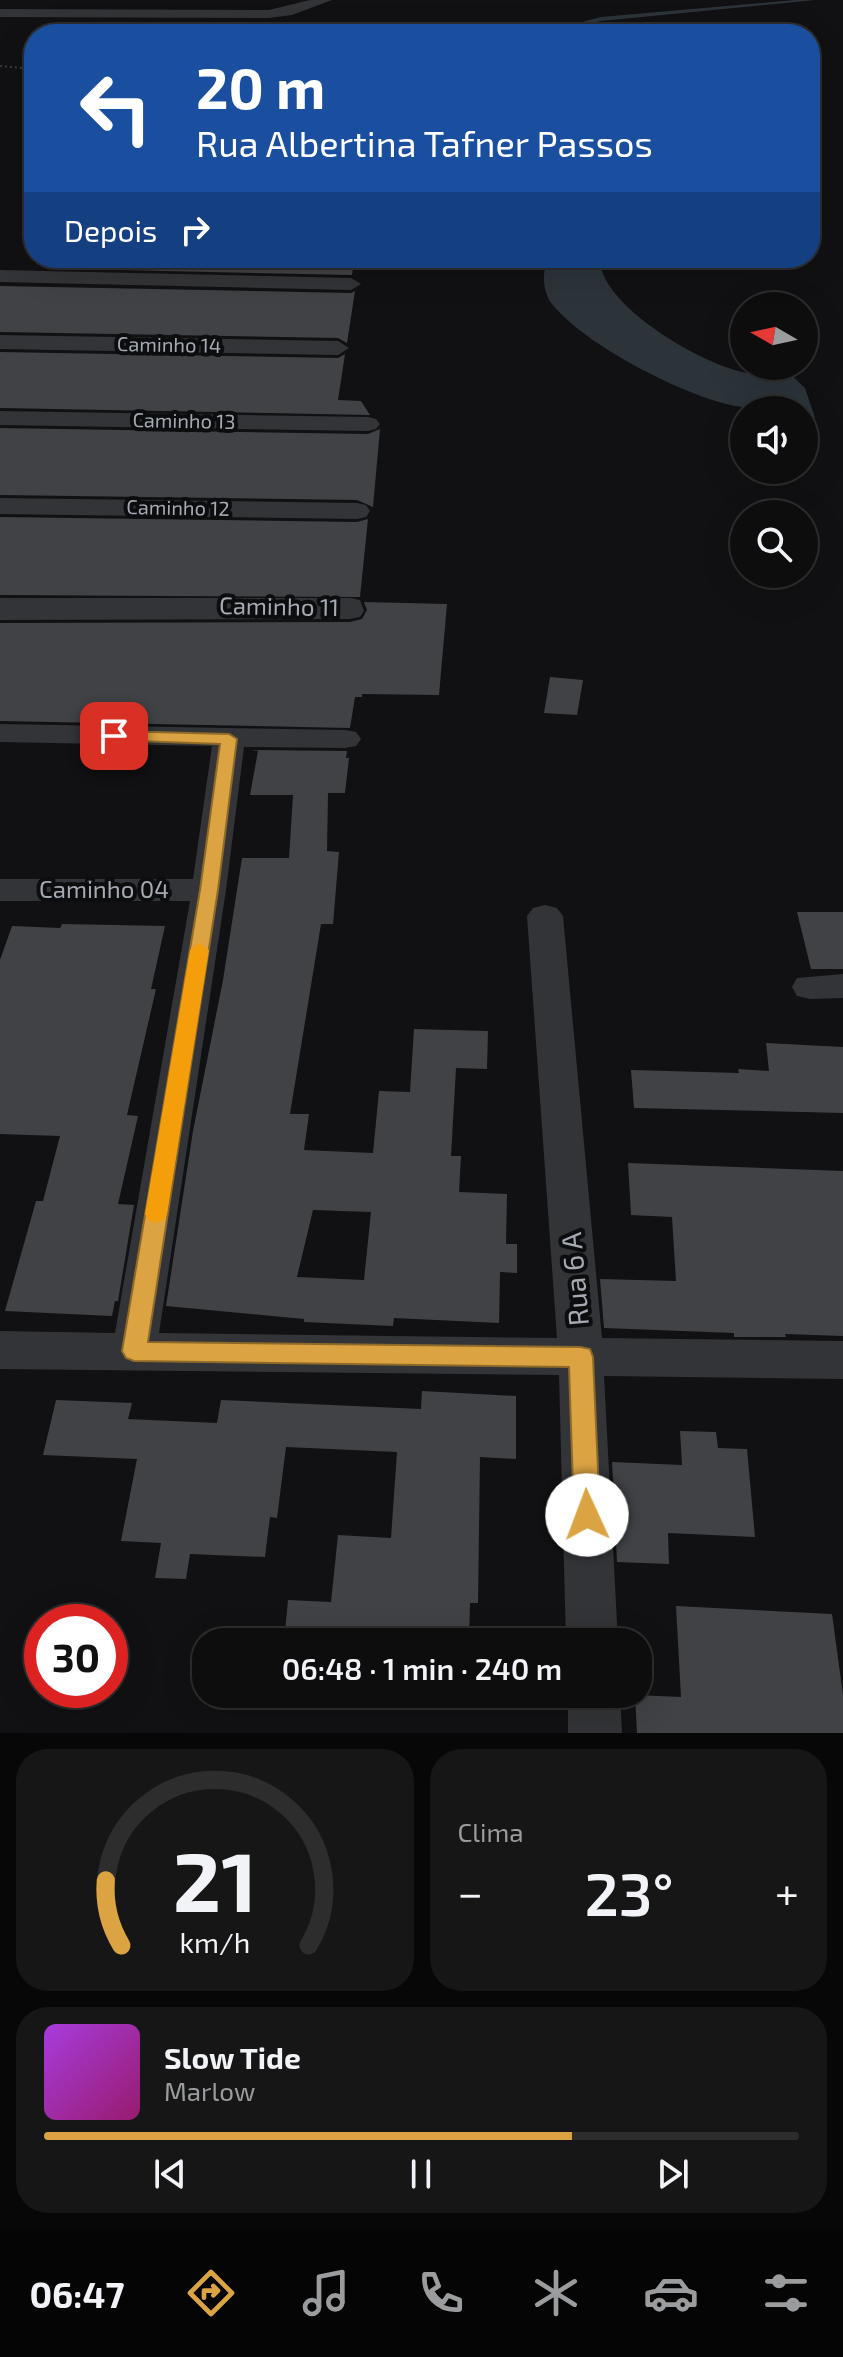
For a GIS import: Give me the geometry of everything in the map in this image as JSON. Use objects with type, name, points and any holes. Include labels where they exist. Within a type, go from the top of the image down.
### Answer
[{"type":"street","points":[[0,13],[26,6],[169,6],[269,14],[302,9],[325,0]]},
{"type":"street","points":[[0,265],[24,258]]},
{"type":"street","points":[[0,276],[351,284]]},
{"type":"street","name":"Caminho 14","points":[[0,342],[338,348]]},
{"type":"street","name":"Caminho 13","points":[[0,418],[368,424]]},
{"type":"street","name":"Caminho 12","points":[[0,506],[357,511]]},
{"type":"street","name":"Caminho 11","points":[[350,606],[350,611],[0,609],[350,606]]},
{"type":"street","points":[[0,733],[345,739]]},
{"type":"street","points":[[134,1351],[209,890],[229,739]]},
{"type":"street","name":"Caminho 04","points":[[0,890],[209,890]]},
{"type":"street","name":"Rua 6 A","points":[[545,916],[581,1357],[591,1628]]},
{"type":"street","points":[[0,1350],[843,1360]]},
{"type":"street","points":[[594,1708],[595,1733]]},
{"type":"path","points":[[0,66],[24,68]]},
{"type":"shaded area","points":[[545,268],[602,268],[604,277],[617,296],[636,315],[685,348],[730,368],[730,380],[797,380],[808,396],[730,396],[730,405],[677,386],[629,362],[584,334],[552,304],[544,281]]},
{"type":"building","points":[[74,268],[353,268],[352,275]]},
{"type":"building","points":[[0,286],[355,291],[347,343],[338,338],[0,332]]},
{"type":"building","points":[[0,352],[338,358],[345,354],[338,400],[361,401],[370,415],[0,408]]},
{"type":"building","points":[[0,428],[368,434],[380,429],[373,507],[357,500],[0,495]]},
{"type":"building","points":[[0,517],[357,522],[368,519],[360,597],[0,595]]},
{"type":"building","points":[[364,602],[447,604],[439,695],[362,694],[362,697],[355,697],[350,728],[0,721],[0,623],[350,622],[362,619],[367,610]]},
{"type":"building","points":[[550,677],[583,680],[577,715],[544,713]]},
{"type":"building","points":[[252,750],[347,751],[346,758],[349,758],[345,793],[328,793],[327,851],[339,852],[333,924],[321,924],[290,1114],[309,1114],[304,1150],[373,1153],[379,1091],[410,1092],[414,1029],[488,1031],[487,1069],[456,1068],[451,1156],[461,1156],[459,1192],[507,1194],[506,1244],[517,1244],[517,1273],[500,1272],[499,1323],[394,1318],[393,1326],[304,1322],[304,1319],[166,1306],[193,1131],[223,980],[242,858],[289,858],[293,795],[250,795],[258,751]],"holes":[[[313,1210],[371,1212],[364,1280],[297,1277]]]},
{"type":"building","points":[[797,912],[843,912],[843,969],[811,969]]},
{"type":"building","points":[[62,924],[165,926],[151,989],[156,989],[127,1115],[138,1116],[118,1204],[134,1205],[118,1301],[115,1301],[112,1316],[5,1311],[36,1201],[43,1201],[60,1136],[0,1134],[0,960],[12,926],[60,928]]},
{"type":"building","points":[[766,1043],[843,1047],[843,1113],[634,1108],[631,1070],[769,1071]]},
{"type":"building","points":[[628,1163],[843,1171],[843,1336],[785,1334],[786,1337],[734,1337],[734,1333],[604,1328],[600,1279],[676,1281],[672,1217],[631,1215]]},
{"type":"building","points":[[422,1391],[516,1396],[516,1459],[480,1457],[478,1603],[470,1603],[469,1628],[285,1628],[288,1600],[331,1602],[338,1535],[391,1538],[397,1452],[286,1447],[277,1518],[270,1517],[265,1557],[190,1554],[186,1579],[155,1578],[161,1543],[121,1541],[137,1459],[43,1455],[56,1400],[132,1403],[128,1419],[217,1423],[221,1400],[421,1409]]},
{"type":"building","points":[[680,1431],[716,1432],[718,1448],[747,1449],[755,1537],[668,1533],[669,1564],[617,1562],[612,1462],[682,1465]]},
{"type":"building","points":[[676,1606],[832,1614],[843,1695],[843,1733],[637,1733],[636,1708],[652,1708],[652,1696],[681,1697]]},
{"type":"waterway","points":[[581,24],[601,19],[812,0]]},
{"type":"slow traffic","points":[[156,1214],[199,950]]},
{"type":"route","points":[[114,736],[229,739],[209,890],[134,1351],[581,1357],[587,1515]]}]
